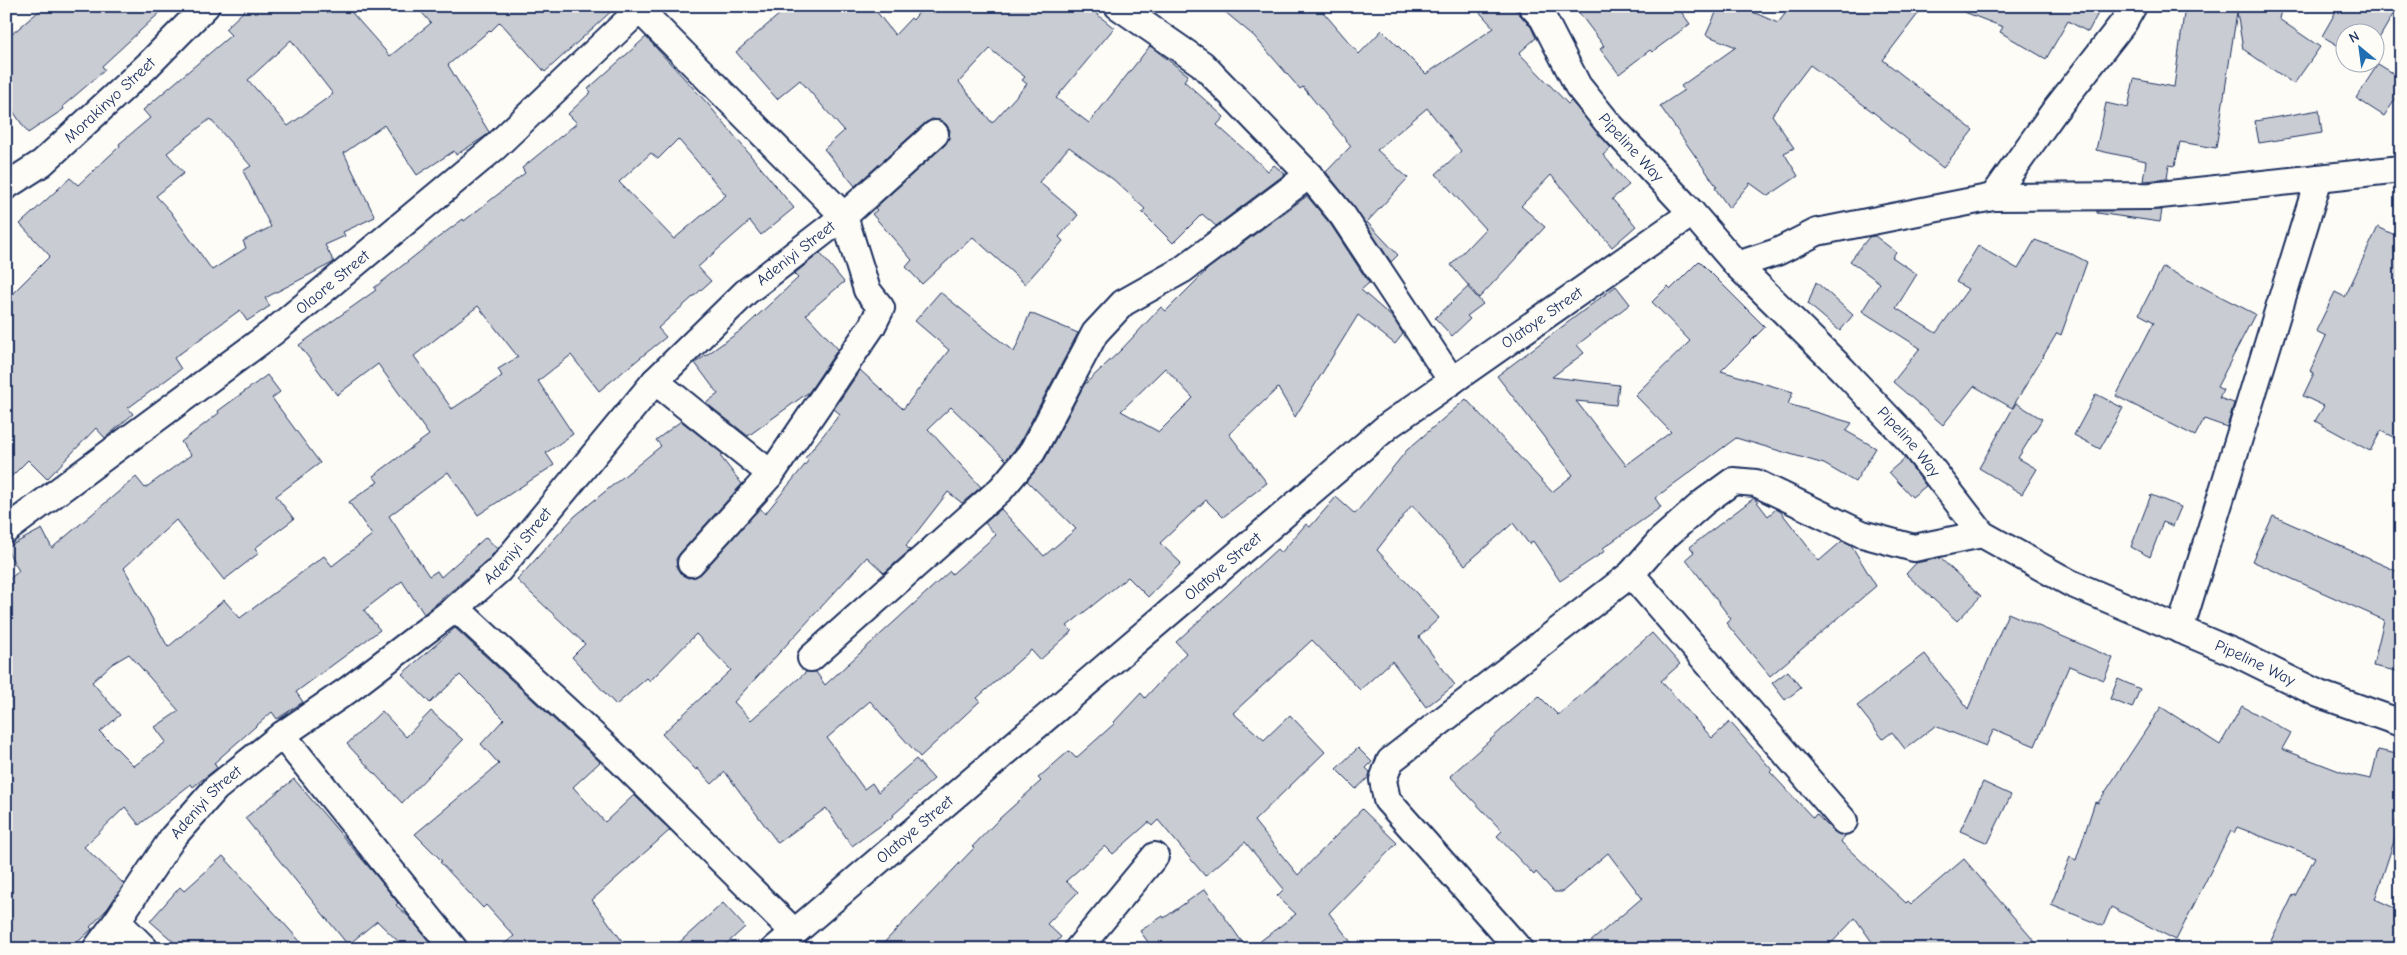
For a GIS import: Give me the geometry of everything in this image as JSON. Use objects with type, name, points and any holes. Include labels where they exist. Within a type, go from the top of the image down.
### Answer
[{"type":"street","name":"Morakinyo Street","points":[[6,186],[42,163],[147,66],[206,6]]},
{"type":"street","points":[[1118,6],[1202,64],[1308,175],[1343,216],[1452,381]]},
{"type":"street","points":[[1994,198],[2053,113],[2124,22],[2133,6]]},
{"type":"street","points":[[637,8],[844,216],[867,290],[881,308],[872,326],[771,474],[691,563]]},
{"type":"street","name":"Olaore Street","points":[[6,530],[272,332],[494,148],[637,8]]},
{"type":"street","name":"Pipeline Way","points":[[1544,10],[1578,86],[1607,122],[1692,213],[1737,265],[1842,369],[1911,442],[1982,534],[2070,583],[2240,655],[2319,694],[2401,723]]},
{"type":"street","name":"Adeniyi Street","points":[[96,949],[173,837],[216,788],[282,736],[348,690],[456,608],[499,570],[655,381],[746,292],[844,216],[935,134]]},
{"type":"street","points":[[1737,265],[1776,252],[1817,232],[1994,198],[2151,196],[2401,169]]},
{"type":"street","points":[[810,658],[1001,489],[1032,452],[1095,333],[1123,303],[1182,270],[1308,175]]},
{"type":"street","points":[[2180,630],[2320,178]]},
{"type":"street","name":"Olatoye Street","points":[[784,940],[1389,425],[1692,213]]},
{"type":"street","points":[[655,381],[771,474]]},
{"type":"street","points":[[1518,949],[1388,800],[1383,780],[1390,762],[1631,574],[1660,541],[1704,502],[1733,482],[1756,484],[1862,534],[1914,548],[1982,534]]},
{"type":"street","points":[[1631,574],[1844,822]]},
{"type":"street","points":[[456,608],[621,761],[784,940]]},
{"type":"street","points":[[282,736],[454,949]]},
{"type":"street","points":[[1078,949],[1155,856]]},
{"type":"street","points":[[117,921],[145,949]]},
{"type":"building","points":[[45,6],[167,6],[102,66],[105,70],[63,106],[64,109],[28,133],[6,101],[6,39]]},
{"type":"building","points":[[249,6],[346,6],[390,56],[431,23],[416,6],[617,6],[545,72],[500,22],[448,65],[489,132],[484,137],[456,155],[454,151],[417,175],[384,125],[344,153],[375,217],[343,232],[345,236],[325,245],[334,262],[265,298],[270,306],[247,321],[240,310],[174,358],[181,369],[128,408],[133,414],[105,438],[96,428],[47,479],[28,460],[6,482],[6,300],[50,256],[20,224],[70,178],[78,185],[120,146],[119,144],[150,118],[143,110],[231,35],[225,29]],"holes":[[[291,40],[333,94],[288,126],[248,80]],[[210,119],[251,166],[243,171],[271,227],[243,241],[246,248],[212,270],[170,211],[156,196],[184,173],[167,153]]]},
{"type":"building","points":[[789,6],[872,6],[895,35],[911,18],[913,20],[924,6],[1087,6],[1114,28],[1056,98],[1089,123],[1150,46],[1188,75],[1184,81],[1224,117],[1217,125],[1268,171],[1274,165],[1285,174],[1216,226],[1202,214],[1173,243],[1142,212],[1145,209],[1114,180],[1069,147],[1039,182],[1078,215],[1059,237],[1063,241],[1025,284],[973,237],[922,284],[906,267],[912,260],[872,214],[877,210],[875,208],[945,145],[949,138],[950,130],[946,124],[940,120],[932,119],[925,123],[855,186],[824,149],[844,131],[800,80],[777,99],[736,52]],"holes":[[[990,49],[1025,77],[1022,80],[1027,84],[992,123],[959,82]]]},
{"type":"building","points":[[1218,6],[1318,6],[1359,54],[1382,30],[1426,74],[1494,28],[1474,6],[1512,6],[1531,27],[1536,38],[1519,53],[1568,104],[1571,101],[1611,148],[1603,155],[1629,185],[1612,199],[1636,226],[1612,247],[1551,175],[1521,206],[1545,227],[1479,298],[1451,265],[1485,229],[1436,174],[1461,151],[1427,108],[1377,150],[1408,178],[1367,222],[1398,255],[1391,262],[1355,208],[1326,172],[1351,146],[1303,87],[1300,89],[1254,36]]},
{"type":"building","points":[[1574,6],[1677,6],[1690,24],[1652,52],[1650,50],[1619,74],[1600,49],[1604,46]]},
{"type":"building","points":[[1719,6],[1739,6],[1778,23],[1791,6],[1924,6],[1883,60],[1973,130],[1943,168],[1810,65],[1772,115],[1794,148],[1784,153],[1798,176],[1768,196],[1750,183],[1729,208],[1715,188],[1717,187],[1660,106],[1684,90],[1681,86],[1736,47],[1706,35]]},
{"type":"building","points":[[1954,6],[2102,6],[2088,32],[2068,21],[2046,59],[2000,32],[2003,27],[1954,8]]},
{"type":"building","points":[[2185,6],[2282,6],[2279,19],[2320,47],[2294,84],[2243,49],[2237,12],[2216,148],[2180,142],[2175,166],[2169,165],[2167,179],[2143,181],[2146,161],[2096,150],[2106,103],[2128,108],[2134,79],[2174,87]]},
{"type":"building","points":[[2339,6],[2398,6],[2384,30],[2384,22],[2334,22],[2334,43],[2322,36]]},
{"type":"building","points":[[646,37],[708,104],[794,208],[761,235],[750,221],[698,267],[711,281],[658,328],[666,337],[599,391],[571,355],[538,381],[573,434],[546,453],[554,465],[478,515],[448,472],[389,516],[429,576],[437,571],[441,577],[486,537],[497,549],[488,560],[424,614],[402,581],[364,610],[380,630],[296,692],[303,702],[277,719],[272,712],[214,763],[217,768],[193,787],[191,784],[139,825],[125,807],[84,847],[124,884],[108,908],[90,927],[92,929],[70,949],[6,949],[6,582],[19,571],[6,548],[42,529],[52,548],[136,477],[145,488],[191,455],[181,442],[219,413],[218,411],[267,375],[280,392],[272,398],[320,463],[276,496],[294,519],[255,548],[259,553],[224,580],[176,520],[124,568],[168,647],[224,600],[240,618],[324,556],[332,566],[372,535],[349,502],[378,482],[373,476],[429,435],[378,364],[337,395],[299,345],[376,290],[374,288],[431,243],[463,219],[464,221],[525,173],[522,168],[577,123],[568,114],[591,92],[588,89]],"holes":[[[678,139],[726,195],[674,239],[619,182],[651,153],[658,159]],[[478,306],[518,357],[498,369],[502,376],[452,409],[414,356]],[[129,654],[179,711],[155,727],[166,742],[134,766],[100,732],[120,715],[92,682],[112,664]]]},
{"type":"building","points":[[2384,68],[2401,78],[2401,91],[2384,116],[2356,98],[2373,72],[2384,72]]},
{"type":"building","points":[[2319,110],[2322,133],[2259,143],[2255,121]]},
{"type":"building","points":[[1307,196],[1331,225],[1369,283],[1361,290],[1393,318],[1403,334],[1395,344],[1358,315],[1295,417],[1278,388],[1229,434],[1267,483],[1223,517],[1206,500],[1160,543],[1181,563],[1148,597],[1128,577],[1067,626],[1072,631],[1040,660],[1031,650],[977,698],[980,701],[920,757],[870,701],[827,738],[864,789],[872,783],[878,792],[916,759],[934,779],[894,816],[852,846],[826,808],[778,843],[725,772],[712,784],[662,734],[731,670],[696,634],[650,681],[647,678],[616,705],[572,657],[585,644],[517,580],[575,516],[661,446],[656,440],[681,421],[723,454],[720,456],[742,484],[676,559],[677,568],[681,574],[688,578],[696,577],[702,573],[760,508],[765,514],[808,461],[805,458],[840,414],[834,409],[860,370],[903,409],[949,350],[915,321],[940,292],[1014,352],[1030,313],[1078,333],[1019,444],[1006,460],[951,407],[928,429],[981,487],[962,503],[948,492],[906,546],[910,550],[884,573],[867,557],[734,702],[751,720],[806,672],[816,672],[825,685],[950,571],[952,574],[996,535],[985,523],[1001,509],[1044,556],[1076,529],[1027,481],[1045,459],[1084,385],[1121,350],[1161,307],[1166,311],[1209,268]],"holes":[[[1165,368],[1193,398],[1159,432],[1121,411]]]},
{"type":"building","points":[[2162,210],[2160,222],[2097,213],[2097,211]]},
{"type":"building","points":[[2378,227],[2401,238],[2401,441],[2381,431],[2370,451],[2315,421],[2324,406],[2303,396],[2314,373],[2310,371],[2326,336],[2316,331],[2335,292],[2345,297]]},
{"type":"building","points":[[1875,236],[1896,252],[1892,257],[1917,274],[1896,308],[1936,333],[1968,289],[1956,282],[1978,246],[2018,269],[2035,240],[2070,253],[2087,262],[2061,335],[2057,333],[2012,408],[1974,386],[1943,425],[1893,382],[1920,348],[1862,311],[1880,283],[1850,261],[1869,237]]},
{"type":"building","points":[[820,253],[844,282],[806,314],[838,349],[809,392],[748,436],[706,403],[718,394],[695,363],[743,329],[798,278],[794,274]]},
{"type":"building","points":[[1699,261],[1765,327],[1721,371],[1793,392],[1788,404],[1852,423],[1846,431],[1876,448],[1855,482],[1824,464],[1736,438],[1655,498],[1661,507],[1603,548],[1605,551],[1560,581],[1533,541],[1529,544],[1513,523],[1465,565],[1412,505],[1377,550],[1439,618],[1419,637],[1455,685],[1426,707],[1392,661],[1360,690],[1312,640],[1233,713],[1264,740],[1290,715],[1325,752],[1254,821],[1298,875],[1362,809],[1397,843],[1329,913],[1356,949],[1250,949],[1296,914],[1277,896],[1284,889],[1245,842],[1205,876],[1158,820],[1152,826],[1149,822],[1113,854],[1105,846],[1066,881],[1078,892],[1047,924],[1061,937],[1050,949],[878,949],[1000,818],[1041,781],[1038,778],[1069,751],[1076,758],[1115,723],[1141,693],[1145,698],[1186,653],[1176,642],[1277,549],[1281,553],[1306,524],[1310,527],[1336,497],[1355,514],[1407,450],[1466,399],[1552,492],[1573,475],[1497,376],[1616,286],[1630,304],[1577,345],[1584,353],[1552,377],[1619,385],[1616,405],[1576,401],[1626,465],[1671,432],[1635,395],[1690,341],[1652,302],[1668,286],[1671,289]]},
{"type":"building","points":[[2163,267],[2255,314],[2217,387],[2223,390],[2219,398],[2234,403],[2227,427],[2204,419],[2195,436],[2116,396],[2154,322],[2139,314]]},
{"type":"building","points":[[1816,282],[1853,315],[1840,331],[1808,304]]},
{"type":"building","points":[[1468,287],[1483,304],[1467,316],[1470,319],[1452,336],[1435,318]]},
{"type":"building","points":[[2096,394],[2123,408],[2100,449],[2074,435]]},
{"type":"building","points":[[2016,403],[2042,419],[2018,458],[2037,469],[2022,494],[1979,468]]},
{"type":"building","points":[[1905,458],[1926,486],[1912,497],[1889,472]]},
{"type":"building","points":[[2151,495],[2181,507],[2173,526],[2163,522],[2150,557],[2131,547]]},
{"type":"building","points":[[1754,498],[1768,516],[1776,509],[1781,512],[1819,561],[1842,541],[1851,545],[1876,586],[1770,676],[1726,623],[1731,619],[1686,559],[1694,552],[1690,547]]},
{"type":"building","points":[[2273,516],[2401,573],[2401,672],[2373,666],[2384,620],[2252,561]]},
{"type":"building","points":[[1940,558],[1981,596],[1957,621],[1906,574],[1916,563]]},
{"type":"building","points":[[2008,613],[2113,658],[2104,680],[2069,666],[2035,746],[1994,729],[1986,746],[1935,726],[1905,749],[1892,732],[1883,739],[1857,706],[1925,654],[1968,709]]},
{"type":"building","points":[[455,628],[600,762],[573,787],[605,822],[634,795],[670,830],[592,900],[628,949],[498,949],[514,936],[486,905],[483,908],[440,862],[442,861],[415,834],[499,764],[481,744],[504,719],[460,675],[430,703],[402,674]]},
{"type":"building","points":[[1652,633],[1680,664],[1661,681],[1712,738],[1730,722],[1772,770],[1770,772],[1813,818],[1816,814],[1833,831],[1845,836],[1841,842],[1906,903],[1908,901],[1911,904],[1964,859],[2041,949],[1877,949],[1855,918],[1826,949],[1582,949],[1642,898],[1608,853],[1562,892],[1554,892],[1536,872],[1534,875],[1497,836],[1502,831],[1450,776],[1539,696],[1558,715]]},
{"type":"building","points":[[1788,671],[1801,688],[1785,700],[1772,683]]},
{"type":"building","points":[[2118,679],[2140,689],[2132,708],[2110,699]]},
{"type":"building","points":[[2242,706],[2291,733],[2282,749],[2347,774],[2371,779],[2378,750],[2401,755],[2401,800],[2395,825],[2399,826],[2375,899],[2401,911],[2401,949],[2267,949],[2293,895],[2295,896],[2315,857],[2237,827],[2234,833],[2231,831],[2176,940],[2111,907],[2103,926],[2051,905],[2070,857],[2076,860],[2095,802],[2098,803],[2161,707],[2220,745]]},
{"type":"building","points":[[382,711],[406,737],[431,711],[463,740],[402,803],[347,744]]},
{"type":"building","points":[[1358,748],[1372,762],[1366,768],[1370,772],[1369,777],[1356,789],[1336,769]]},
{"type":"building","points":[[294,779],[378,878],[398,903],[396,905],[410,918],[435,949],[406,949],[377,921],[348,945],[245,818]]},
{"type":"building","points":[[1983,782],[2011,795],[1988,843],[1960,831]]},
{"type":"building","points":[[223,856],[307,949],[182,949],[150,921],[180,887],[184,891]]},
{"type":"building","points":[[1205,889],[1247,949],[1153,949],[1140,931],[1163,916],[1164,918]]},
{"type":"building","points":[[723,903],[745,927],[721,949],[672,949]]}]
